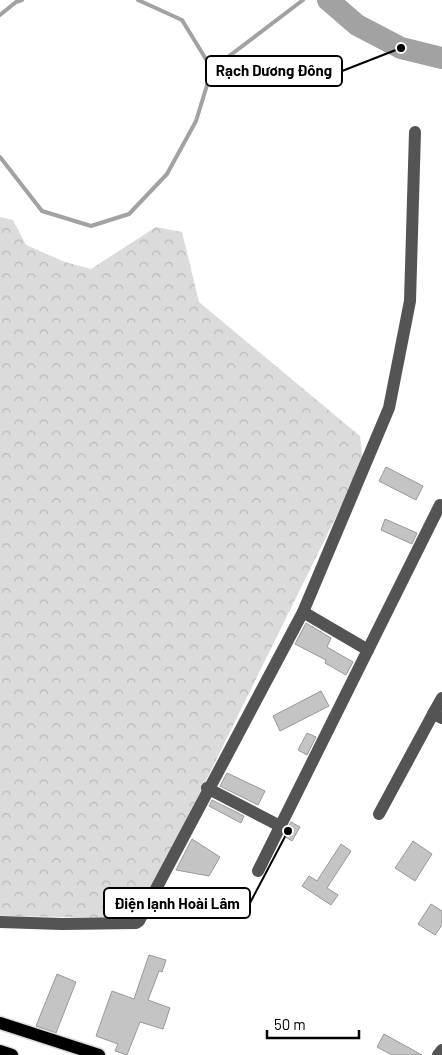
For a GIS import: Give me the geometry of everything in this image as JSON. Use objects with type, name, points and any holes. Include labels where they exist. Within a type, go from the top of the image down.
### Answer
[{"type":"main road","points":[[0,1023],[98,1055]]},
{"type":"main road","points":[[0,1051],[12,1055]]},
{"type":"street","points":[[0,922],[62,924],[136,923],[139,921],[207,788],[302,612],[390,408],[410,301],[415,132]]},
{"type":"street","points":[[258,870],[440,505]]},
{"type":"street","points":[[302,612],[368,650]]},
{"type":"street","points":[[379,814],[438,716],[442,698]]},
{"type":"street","points":[[207,788],[280,826]]},
{"type":"street","points":[[438,1055],[442,1050]]},
{"type":"green space","points":[[0,217],[13,220],[26,245],[65,262],[91,269],[156,227],[182,232],[199,302],[360,436],[363,462],[146,902],[137,913],[127,918],[0,916]]},
{"type":"building","points":[[386,467],[423,486],[416,500],[379,481]]},
{"type":"building","points":[[385,519],[417,533],[412,544],[381,530]]},
{"type":"building","points":[[306,623],[331,638],[327,647],[353,662],[346,675],[325,663],[326,660],[295,644]]},
{"type":"building","points":[[321,691],[329,706],[280,731],[273,716]]},
{"type":"building","points":[[307,733],[316,737],[307,755],[298,750]]},
{"type":"building","points":[[227,773],[265,791],[258,805],[220,786]]},
{"type":"building","points":[[212,800],[244,816],[241,823],[209,806]]},
{"type":"building","points":[[291,822],[300,827],[292,841],[284,836]]},
{"type":"building","points":[[192,839],[220,857],[209,876],[176,870]]},
{"type":"building","points":[[413,841],[432,854],[415,881],[395,868]]},
{"type":"building","points":[[341,844],[351,851],[327,888],[338,895],[331,905],[302,886],[309,876],[317,881]]},
{"type":"building","points":[[431,904],[442,911],[442,925],[435,935],[418,924]]},
{"type":"building","points":[[149,955],[166,960],[162,972],[159,971],[148,1000],[170,1008],[163,1029],[140,1022],[127,1055],[115,1051],[118,1044],[96,1036],[112,991],[134,999]]},
{"type":"building","points":[[57,974],[76,982],[56,1033],[36,1026]]},
{"type":"building","points":[[384,1034],[422,1055],[392,1055],[377,1047]]},
{"type":"waterway","points":[[0,15],[16,2],[22,0]]},
{"type":"waterway","points":[[138,0],[182,20],[212,69]]},
{"type":"waterway","points":[[0,157],[42,211],[91,226],[129,214],[167,174],[196,121],[212,69],[303,0]]},
{"type":"waterway","points":[[328,0],[357,25],[401,48],[442,58]]},
{"type":"place","name":"Rạch Dương Đông","points":[[401,48]]},
{"type":"place","name":"Điện lạnh Hoài Lâm","points":[[288,831]]}]
